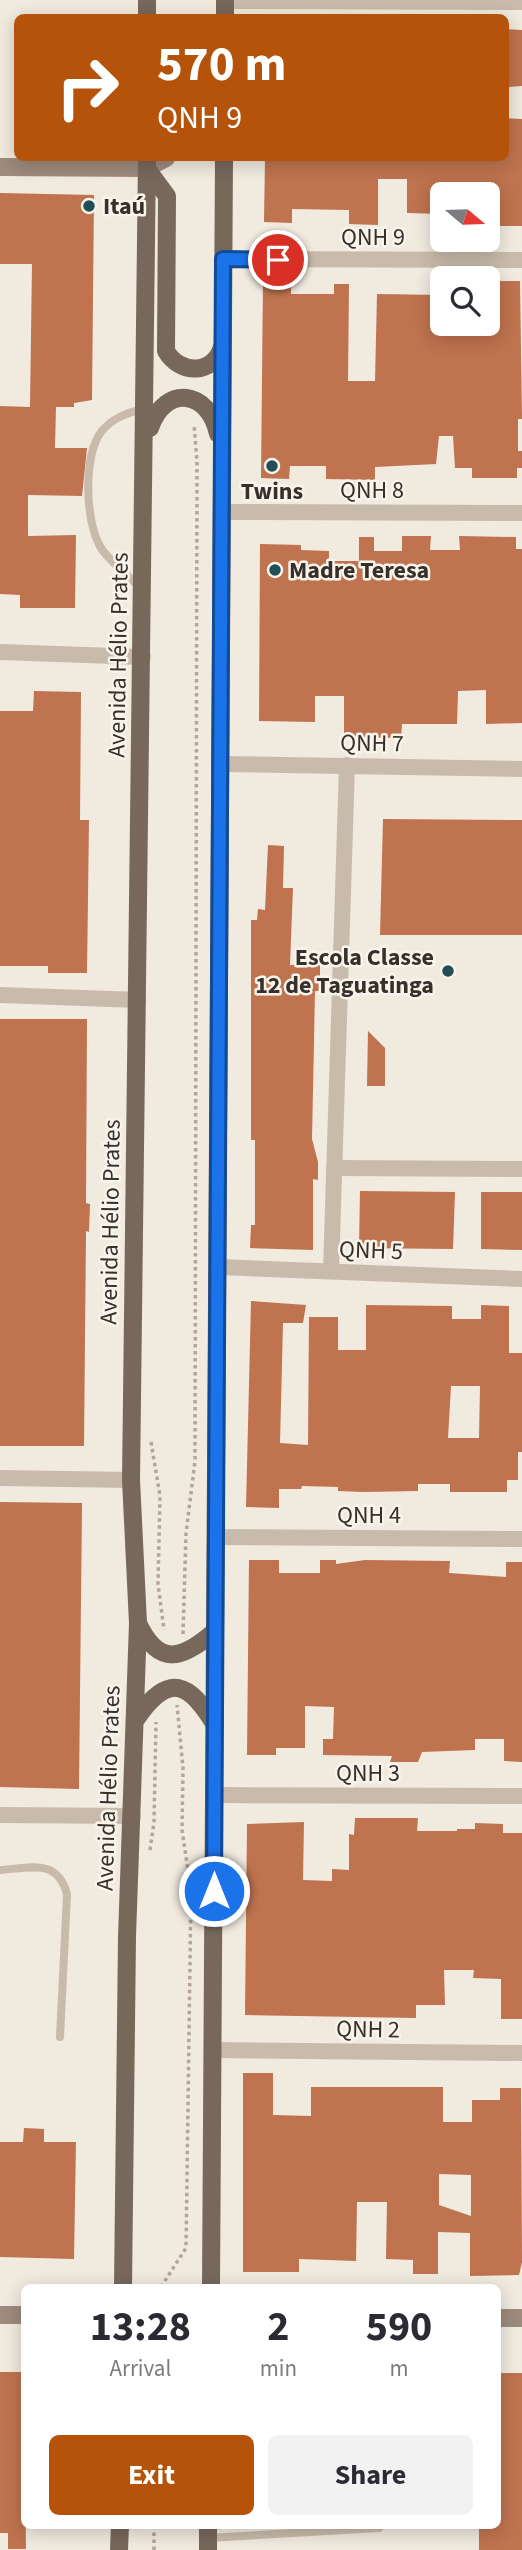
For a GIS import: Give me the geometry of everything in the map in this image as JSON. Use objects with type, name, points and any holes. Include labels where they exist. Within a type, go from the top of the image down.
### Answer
[{"type":"main road","points":[[211,2284],[224,161]]},
{"type":"main road","points":[[147,165],[167,196],[166,351],[176,363],[191,369],[208,365],[223,345]]},
{"type":"main road","name":"Avenida Hélio Prates","points":[[123,2284],[127,1937],[137,1719],[138,1623],[131,1480],[146,439],[147,165]]},
{"type":"main road","points":[[146,439],[156,411],[168,401],[185,398],[195,400],[208,410],[216,423],[222,455]]},
{"type":"main road","points":[[138,1623],[147,1641],[156,1649],[190,1651],[215,1631]]},
{"type":"main road","points":[[137,1719],[151,1698],[164,1689],[180,1689],[195,1695],[215,1726]]},
{"type":"main road","points":[[120,2529],[120,2550]]},
{"type":"street","points":[[225,6],[522,2]]},
{"type":"street","points":[[0,167],[147,165]]},
{"type":"street","name":"QNH 9","points":[[223,259],[522,260]]},
{"type":"street","name":"QNH 8","points":[[222,512],[522,513]]},
{"type":"street","points":[[0,652],[143,657]]},
{"type":"street","name":"QNH 7","points":[[221,764],[522,769]]},
{"type":"street","points":[[331,1271],[347,765]]},
{"type":"street","points":[[0,995],[138,1000]]},
{"type":"street","points":[[334,1168],[522,1169]]},
{"type":"street","name":"QNH 5","points":[[219,1267],[522,1279]]},
{"type":"street","points":[[0,1478],[131,1480]]},
{"type":"street","name":"QNH 4","points":[[216,1537],[522,1539]]},
{"type":"street","name":"QNH 3","points":[[214,1795],[522,1796]]},
{"type":"street","points":[[0,1815],[133,1816]]},
{"type":"street","name":"QNH 2","points":[[213,2050],[522,2053]]},
{"type":"street","points":[[0,2315],[21,2315]]},
{"type":"street","points":[[501,2318],[522,2318]]},
{"type":"lane","points":[[144,591],[102,550],[88,511],[95,442],[103,429],[122,414],[146,408]]},
{"type":"lane","points":[[0,1870],[42,1868],[54,1870],[63,1880],[67,1894],[60,2037]]},
{"type":"lane","points":[[208,2538],[308,2529]]},
{"type":"path","points":[[151,1441],[160,1496],[158,1584],[164,1637],[174,1650],[183,1638],[186,1534],[195,1450],[197,462],[193,418],[183,410],[185,398]]},
{"type":"path","points":[[163,2284],[186,2248],[191,1891],[182,1830],[183,1768],[177,1705],[169,1699],[171,1689]]},
{"type":"path","points":[[149,1856],[154,1822],[156,1712]]},
{"type":"path","points":[[154,2529],[154,2550]]},
{"type":"building","points":[[509,29],[522,30],[522,86],[509,87]]},
{"type":"building","points":[[509,118],[522,119],[522,226],[500,226],[500,182],[430,182],[430,214],[407,213],[407,179],[378,179],[378,225],[349,224],[349,210],[292,209],[292,223],[264,222],[265,161],[509,161]]},
{"type":"building","points":[[0,193],[94,195],[92,400],[74,403],[74,407],[56,407],[55,448],[87,448],[82,496],[28,495],[28,536],[76,535],[75,608],[20,608],[20,595],[0,594],[0,406],[30,407],[32,264],[0,264]]},
{"type":"building","points":[[263,279],[291,280],[291,294],[334,294],[334,284],[349,284],[348,381],[375,381],[377,294],[430,295],[430,336],[500,336],[500,281],[520,281],[522,419],[518,419],[518,451],[522,451],[522,468],[517,468],[517,478],[472,478],[472,468],[455,468],[453,436],[439,436],[436,464],[375,467],[375,480],[326,479],[326,466],[290,466],[289,479],[261,478]]},
{"type":"building","points":[[402,536],[431,536],[430,550],[460,550],[459,536],[516,537],[516,549],[522,549],[522,723],[486,724],[486,690],[458,691],[457,724],[402,724],[401,738],[344,737],[344,696],[315,696],[315,722],[259,721],[260,544],[301,545],[301,550],[329,551],[329,561],[359,561],[359,537],[374,537],[374,551],[402,551]]},
{"type":"building","points":[[34,691],[81,692],[80,820],[89,820],[87,973],[48,973],[48,966],[0,966],[0,711],[33,711]]},
{"type":"building","points":[[383,819],[522,820],[522,935],[380,935]]},
{"type":"building","points":[[268,845],[284,846],[283,888],[293,888],[290,965],[320,964],[320,991],[315,991],[312,1139],[318,1162],[318,1180],[313,1179],[313,1250],[250,1248],[251,1225],[255,1225],[255,1140],[251,1140],[251,920],[257,920],[258,909],[265,910]]},
{"type":"building","points":[[0,1019],[87,1019],[86,1203],[90,1204],[89,1232],[86,1231],[84,1446],[0,1446]]},
{"type":"building","points":[[368,1031],[385,1048],[385,1086],[367,1086]]},
{"type":"building","points":[[360,1191],[455,1192],[453,1249],[359,1248]]},
{"type":"building","points":[[481,1192],[522,1192],[522,1250],[481,1249]]},
{"type":"building","points":[[251,1301],[306,1305],[303,1323],[283,1323],[280,1443],[308,1445],[309,1317],[338,1317],[338,1350],[366,1350],[366,1305],[452,1306],[452,1319],[481,1319],[481,1305],[509,1306],[509,1353],[522,1353],[522,1452],[518,1452],[518,1480],[507,1480],[507,1492],[450,1492],[450,1484],[418,1484],[418,1491],[364,1492],[338,1491],[338,1487],[302,1486],[301,1489],[279,1489],[279,1508],[246,1507]],"holes":[[[451,1386],[480,1386],[479,1438],[448,1438]]]},
{"type":"building","points":[[0,1502],[82,1503],[79,1789],[0,1787]]},
{"type":"building","points":[[249,1560],[279,1560],[279,1573],[320,1573],[320,1560],[336,1560],[336,1564],[365,1560],[450,1561],[449,1573],[506,1577],[506,1562],[522,1562],[522,1762],[504,1761],[504,1739],[475,1739],[475,1750],[422,1752],[418,1762],[390,1762],[392,1756],[323,1755],[323,1739],[333,1739],[334,1707],[305,1706],[305,1748],[276,1748],[276,1755],[247,1755]]},
{"type":"building","points":[[355,1818],[418,1818],[417,1831],[475,1829],[475,1823],[503,1824],[503,1833],[522,1833],[522,2019],[501,2019],[501,1979],[473,1978],[474,1970],[444,1970],[445,2005],[416,2005],[416,2018],[245,2015],[247,1824],[304,1822],[303,1880],[332,1881],[332,1869],[349,1870],[349,1834],[354,1835]]},
{"type":"building","points":[[243,2073],[273,2073],[273,2115],[311,2116],[311,2087],[443,2087],[443,2122],[472,2122],[472,2100],[500,2100],[500,2088],[521,2088],[522,2262],[519,2275],[470,2276],[470,2233],[438,2232],[438,2274],[413,2274],[413,2260],[386,2259],[387,2202],[357,2202],[356,2261],[299,2259],[299,2272],[243,2272]],"holes":[[[439,2174],[471,2175],[471,2216],[439,2205]]]},
{"type":"building","points":[[24,2128],[44,2129],[44,2142],[76,2142],[74,2259],[0,2257],[0,2142],[23,2142]]},
{"type":"building","points":[[0,2372],[21,2372],[21,2529],[26,2529],[26,2549],[8,2549],[8,2533],[0,2533]]},
{"type":"building","points":[[501,2373],[522,2373],[522,2550],[479,2550],[479,2529],[501,2529]]},
{"type":"place","name":"Itaú","points":[[89,206]]},
{"type":"place","name":"Twins","points":[[272,466]]},
{"type":"place","name":"Madre Teresa","points":[[275,570]]},
{"type":"place","name":"Escola Classe 12 de Taguatinga","points":[[448,971]]},
{"type":"route","points":[[214,1891],[223,259],[278,260]]}]
